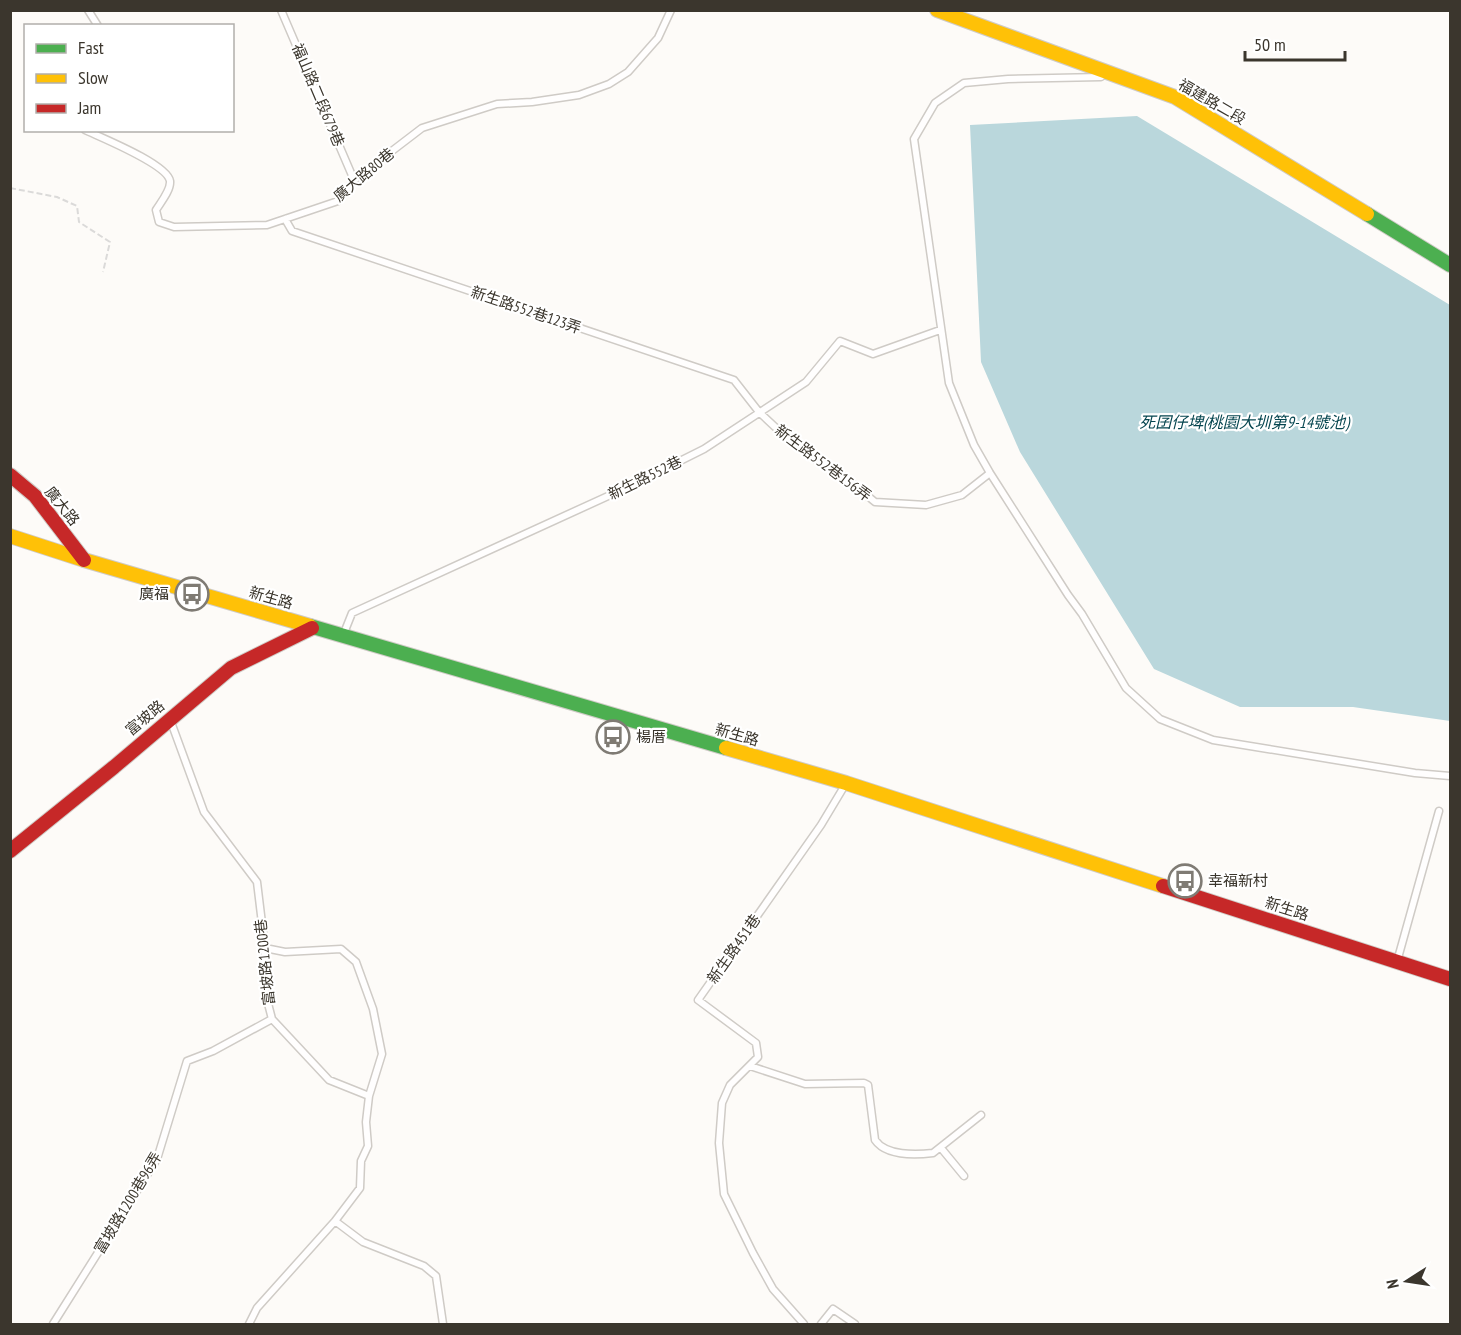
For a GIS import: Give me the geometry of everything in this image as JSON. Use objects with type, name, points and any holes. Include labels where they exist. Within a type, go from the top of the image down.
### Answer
[{"type":"street","name":"福建路二段","points":[[937,10],[1175,97],[1450,265]]},
{"type":"street","name":"廣大路","points":[[10,475],[35,496],[84,560]]},
{"type":"street","name":"新生路","points":[[10,536],[84,560],[846,783],[1450,979]]},
{"type":"street","name":"富坡路","points":[[10,851],[231,668],[312,627]]},
{"type":"lane","points":[[88,10],[97,24]]},
{"type":"lane","name":"福山路二段679巷","points":[[281,10],[354,180]]},
{"type":"lane","name":"廣大路80巷","points":[[89,132],[148,159],[168,174],[170,183],[168,190],[156,210],[159,222],[174,227],[267,225],[338,201],[354,180],[422,128],[497,104],[532,102],[579,95],[609,84],[628,72],[658,38],[671,10]]},
{"type":"lane","points":[[1119,77],[1008,79],[964,83],[935,103],[914,139],[949,383],[974,445],[1082,614],[1126,688],[1160,719],[1213,740],[1415,773],[1450,776]]},
{"type":"lane","name":"新生路552巷123弄","points":[[285,219],[292,231],[734,380],[759,412]]},
{"type":"lane","name":"新生路552巷","points":[[343,636],[352,613],[704,449],[806,382],[840,341],[873,354],[940,330]]},
{"type":"lane","name":"新生路552巷156弄","points":[[759,412],[816,460],[842,475],[875,502],[926,505],[962,495],[990,472]]},
{"type":"lane","name":"富坡路1200巷","points":[[170,718],[204,812],[257,882],[265,948],[265,992],[272,1019],[329,1080],[369,1096]]},
{"type":"lane","name":"新生路451巷","points":[[750,1066],[758,1057],[756,1043],[698,1000],[821,825],[846,783]]},
{"type":"lane","points":[[1397,962],[1439,811]]},
{"type":"lane","points":[[249,1324],[257,1308],[335,1221],[360,1188],[361,1161],[368,1146],[366,1122],[369,1096],[382,1054],[373,1009],[356,962],[341,949],[285,952],[265,948]]},
{"type":"lane","name":"富坡路1200巷96弄","points":[[53,1324],[158,1159],[187,1061],[213,1051],[272,1019]]},
{"type":"lane","points":[[804,1324],[773,1289],[724,1194],[719,1143],[722,1103],[730,1085],[750,1066],[805,1084],[864,1083],[868,1085],[873,1132],[879,1146],[887,1150],[933,1153],[981,1115]]},
{"type":"lane","points":[[941,1148],[964,1176]]},
{"type":"lane","points":[[335,1221],[363,1242],[424,1266],[436,1276],[443,1324]]},
{"type":"lane","points":[[821,1324],[833,1309],[855,1324]]},
{"type":"path","points":[[10,188],[57,197],[77,206],[80,222],[110,242],[103,272]]},
{"type":"water","name":"死囝仔埤(桃園大圳第9-14號池)","points":[[1137,116],[1450,305],[1450,721],[1353,707],[1240,707],[1154,669],[1020,452],[981,362],[970,125]]},
{"type":"traffic: fast","points":[[1367,214],[1450,265]]},
{"type":"traffic: fast","points":[[310,626],[726,748]]},
{"type":"traffic: slow","points":[[937,10],[1175,97],[1367,214]]},
{"type":"traffic: slow","points":[[10,536],[310,626]]},
{"type":"traffic: slow","points":[[726,748],[846,783],[1163,886]]},
{"type":"traffic: jam","points":[[10,475],[35,496],[84,560]]},
{"type":"traffic: jam","points":[[10,851],[231,668],[312,628]]},
{"type":"traffic: jam","points":[[1163,886],[1450,979]]},
{"type":"place","name":"廣福","points":[[192,594]]},
{"type":"place","name":"楊厝","points":[[613,737]]},
{"type":"place","name":"幸福新村","points":[[1185,881]]}]
